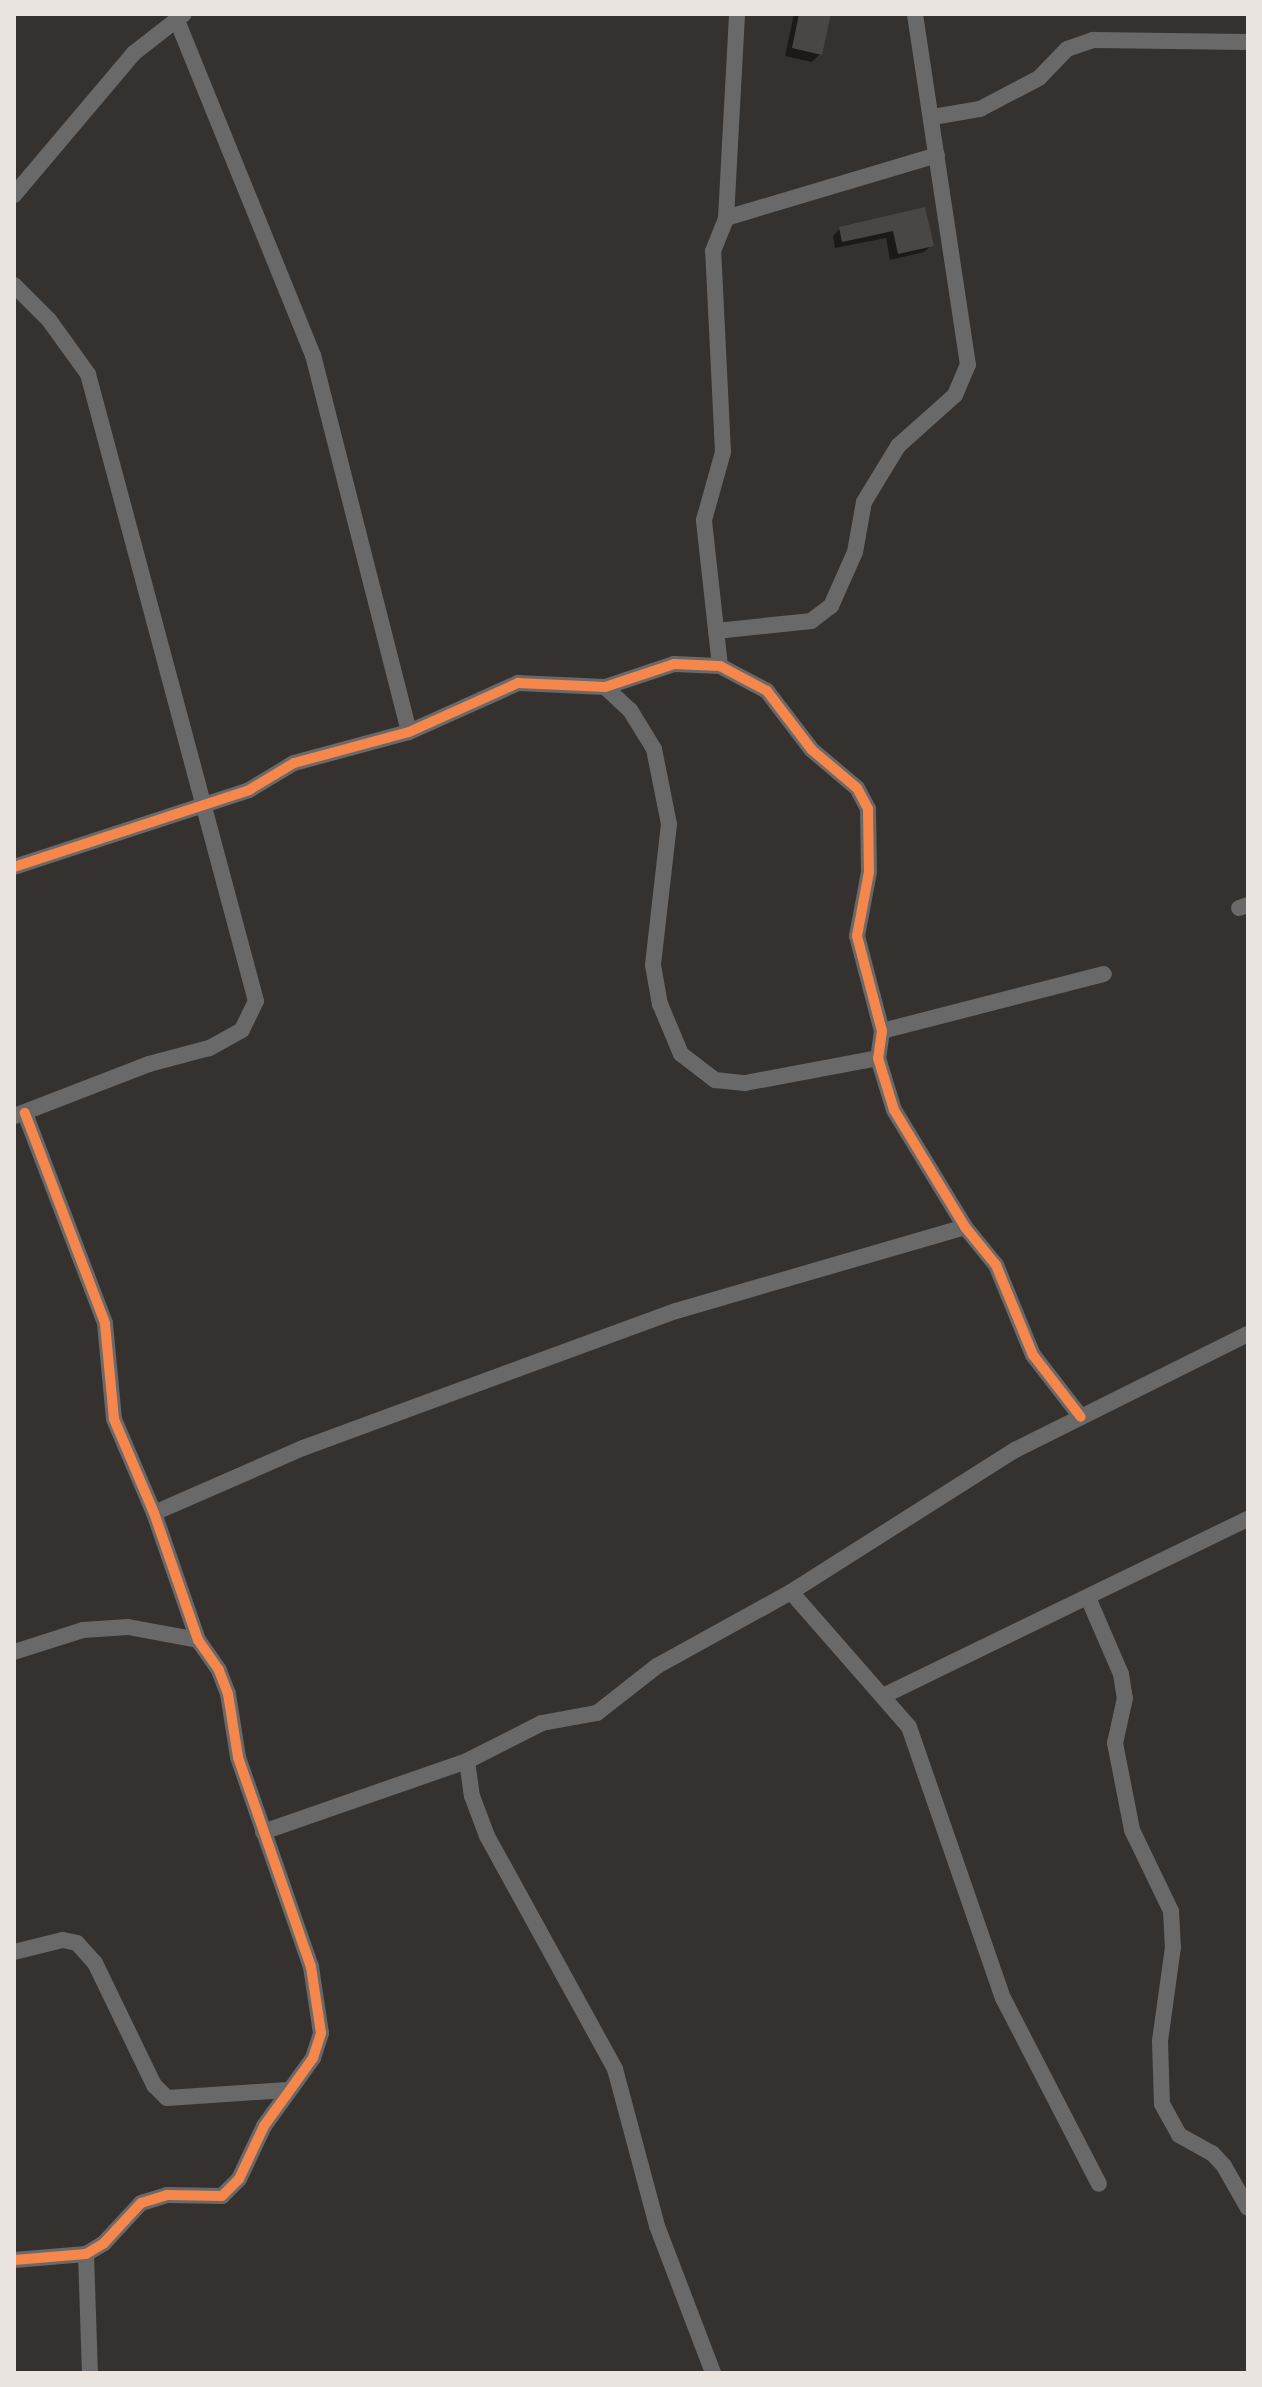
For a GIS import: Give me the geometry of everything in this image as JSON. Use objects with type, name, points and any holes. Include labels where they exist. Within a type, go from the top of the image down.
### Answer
[{"type":"street","points":[[720,666],[704,520],[723,452],[713,251],[726,218],[737,14]]},
{"type":"street","points":[[716,631],[811,621],[831,606],[855,552],[864,502],[898,446],[955,395],[968,365],[933,117],[915,14]]},
{"type":"street","points":[[14,195],[134,53],[180,16],[313,355],[409,732]]},
{"type":"street","points":[[933,117],[980,109],[1039,78],[1067,49],[1093,40],[1248,42]]},
{"type":"street","points":[[726,218],[937,155]]},
{"type":"street","points":[[14,285],[49,320],[88,374],[207,803],[256,1001],[242,1030],[209,1048],[149,1064],[19,1115],[105,1323],[114,1419],[154,1513],[198,1640],[219,1670],[228,1694],[238,1757],[320,1999],[321,2033],[313,2058],[287,2090],[239,2179],[222,2196],[167,2195],[141,2203],[104,2243],[86,2254],[14,2260]]},
{"type":"street","points":[[14,867],[249,790],[294,763],[409,732],[518,683],[605,687],[674,664],[720,666],[767,691],[812,750],[857,788],[868,809],[869,872],[857,936],[882,1031],[878,1058],[894,1110],[965,1227],[996,1265],[1033,1355],[1081,1417]]},
{"type":"street","points":[[605,687],[630,710],[654,749],[669,824],[653,965],[660,1004],[681,1054],[715,1080],[745,1083],[878,1058]]},
{"type":"street","points":[[882,1031],[1104,974]]},
{"type":"street","points":[[154,1513],[303,1448],[676,1311],[965,1227]]},
{"type":"street","points":[[263,1832],[467,1761],[542,1723],[597,1713],[657,1666],[791,1592],[1015,1450],[1248,1334]]},
{"type":"street","points":[[883,1696],[1089,1600],[1248,1519]]},
{"type":"street","points":[[791,1592],[909,1727],[1003,1998],[1099,2184]]},
{"type":"street","points":[[1089,1600],[1121,1674],[1125,1698],[1115,1743],[1132,1830],[1171,1911],[1173,1947],[1160,2041],[1162,2104],[1179,2135],[1224,2166],[1248,2208]]},
{"type":"street","points":[[14,1652],[98,1629],[128,1627],[198,1640]]},
{"type":"street","points":[[467,1761],[472,1796],[487,1836],[615,2069],[657,2226],[713,2373]]},
{"type":"street","points":[[14,1952],[63,1940],[77,1943],[95,1963],[154,2085],[167,2098],[287,2090]]},
{"type":"street","points":[[86,2254],[90,2373]]},
{"type":"building","points":[[799,14],[831,14],[822,55],[792,48]]},
{"type":"building","points":[[925,207],[934,246],[898,254],[893,231],[842,242],[839,227]]},
{"type":"cycle path","points":[[14,867],[249,790],[294,763],[409,732],[518,683],[605,687],[674,664],[720,666],[767,691],[812,750],[857,788],[868,809],[869,872],[857,936],[882,1031],[878,1058],[894,1110],[965,1227],[996,1265],[1033,1355],[1081,1417]]},
{"type":"cycle path","points":[[14,2260],[86,2254],[104,2243],[141,2203],[167,2195],[222,2196],[239,2179],[264,2126],[313,2058],[321,2033],[311,1967],[238,1757],[228,1694],[219,1670],[198,1640],[154,1513],[114,1419],[105,1323],[25,1113]]}]
